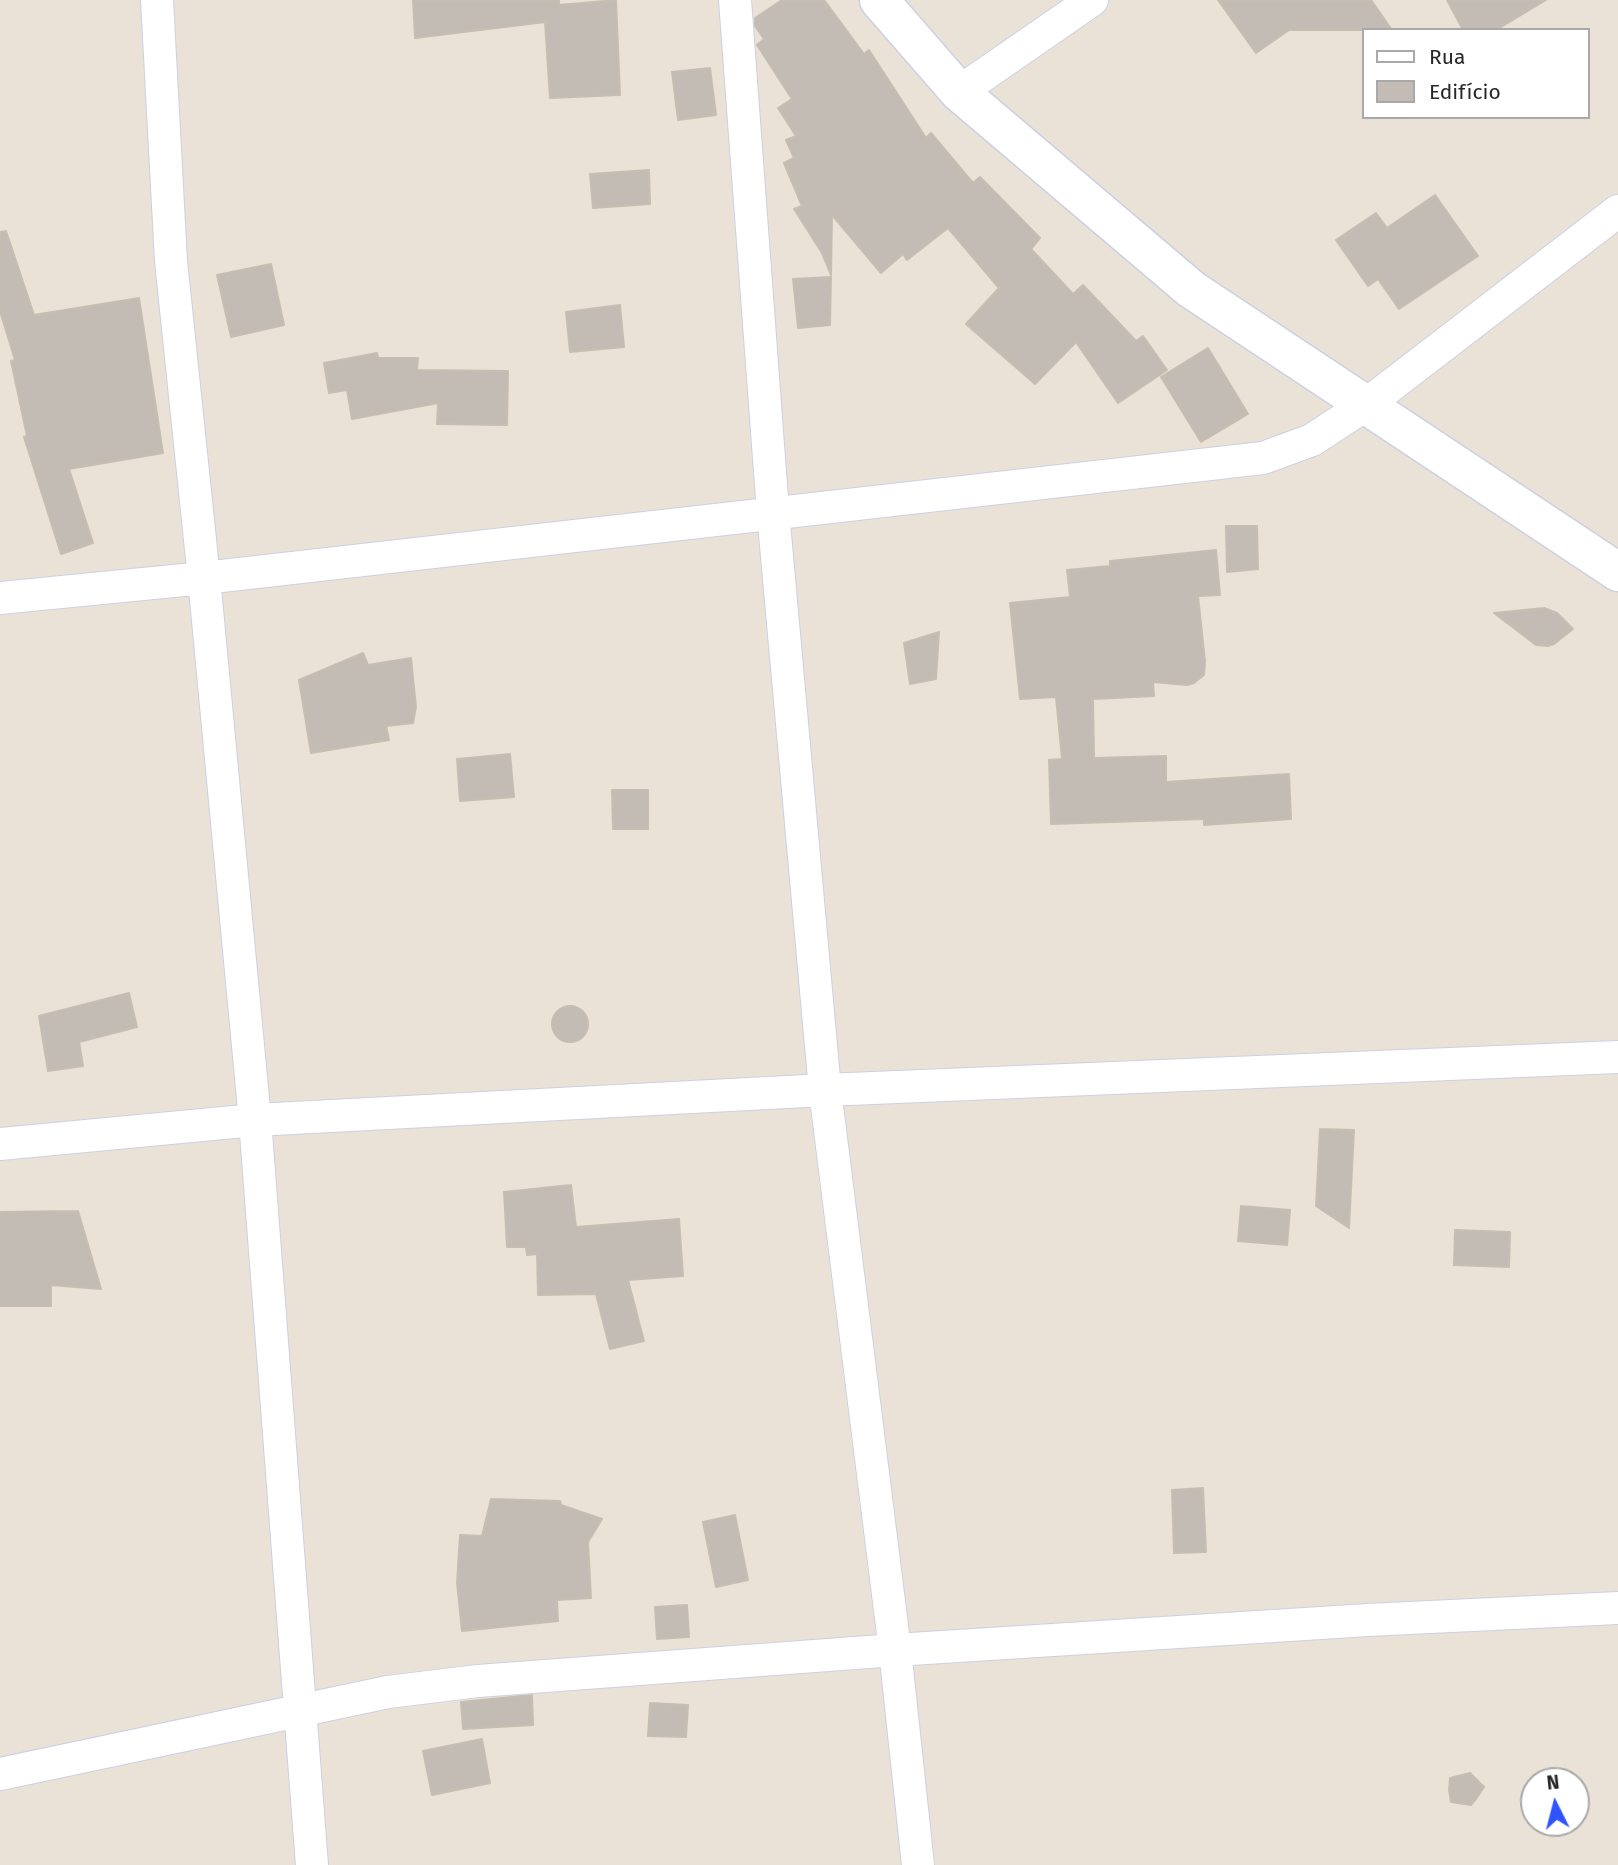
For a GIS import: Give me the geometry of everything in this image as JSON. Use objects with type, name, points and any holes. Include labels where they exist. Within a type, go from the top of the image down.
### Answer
[{"type":"main road","points":[[879,0],[960,92],[1191,289],[1618,572]]},
{"type":"street","points":[[157,0],[171,261],[255,1121],[312,1865]]},
{"type":"street","points":[[734,0],[773,512],[825,1090],[895,1650],[918,1865]]},
{"type":"street","points":[[960,92],[1093,0]]},
{"type":"street","points":[[0,598],[204,578],[1263,458],[1312,440],[1367,404],[1618,211]]},
{"type":"street","points":[[0,1144],[255,1121],[825,1090],[1618,1057]]},
{"type":"street","points":[[0,1773],[388,1692],[478,1681],[895,1650],[1368,1620],[1618,1608]]},
{"type":"building","points":[[413,0],[559,0],[559,5],[616,0],[620,95],[550,98],[545,22],[415,38]]},
{"type":"building","points":[[782,0],[824,0],[864,54],[869,50],[926,138],[931,133],[973,183],[980,177],[1040,238],[1031,249],[1073,294],[1083,285],[1136,341],[1143,336],[1167,370],[1118,403],[1076,342],[1035,384],[966,324],[999,288],[948,228],[907,260],[903,254],[881,273],[832,215],[831,275],[822,253],[794,209],[802,206],[784,163],[794,158],[786,140],[796,136],[778,108],[792,99],[757,45],[764,39],[755,26],[755,18]]},
{"type":"building","points":[[1218,0],[1371,0],[1391,28],[1289,30],[1256,53]]},
{"type":"building","points":[[1447,0],[1546,0],[1499,28],[1462,28]]},
{"type":"building","points":[[710,68],[716,115],[678,120],[672,72]]},
{"type":"building","points":[[649,170],[650,204],[593,208],[590,174]]},
{"type":"building","points":[[1435,195],[1478,256],[1399,309],[1378,279],[1368,286],[1336,240],[1376,213],[1387,228]]},
{"type":"building","points":[[6,231],[34,315],[139,298],[163,453],[69,469],[93,543],[61,554],[24,437],[27,436],[11,361],[15,360],[0,311],[0,232]]},
{"type":"building","points":[[271,264],[284,325],[231,337],[217,275]]},
{"type":"building","points":[[831,277],[830,325],[798,328],[793,279]]},
{"type":"building","points":[[620,305],[624,347],[570,352],[566,312]]},
{"type":"building","points":[[1208,348],[1248,414],[1201,442],[1161,377]]},
{"type":"building","points":[[377,353],[378,358],[418,358],[417,370],[508,371],[507,425],[437,424],[438,403],[352,419],[347,390],[329,393],[324,363]]},
{"type":"building","points":[[1226,526],[1257,526],[1258,569],[1227,572]]},
{"type":"building","points":[[1216,550],[1220,595],[1198,596],[1204,675],[1187,685],[1153,682],[1154,696],[1093,699],[1094,758],[1166,756],[1166,782],[1289,774],[1291,819],[1204,825],[1204,819],[1051,824],[1049,760],[1062,759],[1056,697],[1020,699],[1010,603],[1070,597],[1067,570],[1110,566],[1110,561]]},
{"type":"building","points":[[1544,608],[1557,613],[1573,629],[1548,646],[1536,645],[1494,613]]},
{"type":"building","points":[[939,632],[936,679],[910,684],[904,643]]},
{"type":"building","points":[[363,653],[368,665],[411,658],[416,707],[413,723],[386,726],[389,740],[311,753],[299,680]]},
{"type":"building","points":[[510,754],[514,797],[460,801],[457,759]]},
{"type":"building","points":[[612,790],[648,790],[648,829],[613,829]]},
{"type":"building","points":[[129,993],[137,1027],[79,1042],[83,1066],[48,1071],[39,1016]]},
{"type":"building","points":[[570,1006],[583,1011],[588,1024],[583,1037],[570,1042],[557,1037],[552,1024],[557,1011]]},
{"type":"building","points":[[1320,1129],[1354,1130],[1349,1228],[1316,1206]]},
{"type":"building","points":[[571,1185],[576,1227],[679,1219],[683,1276],[628,1280],[644,1341],[610,1349],[596,1294],[538,1295],[537,1254],[527,1255],[526,1247],[507,1247],[504,1192]]},
{"type":"building","points":[[1241,1206],[1290,1210],[1287,1245],[1238,1241]]},
{"type":"building","points":[[78,1211],[101,1289],[51,1285],[51,1306],[0,1306],[0,1212]]},
{"type":"building","points":[[1455,1230],[1510,1232],[1509,1267],[1454,1265]]},
{"type":"building","points":[[1203,1488],[1206,1552],[1174,1553],[1172,1490]]},
{"type":"building","points":[[491,1499],[560,1501],[561,1505],[602,1519],[588,1542],[591,1598],[557,1600],[558,1621],[462,1631],[457,1583],[460,1535],[482,1536]]},
{"type":"building","points":[[735,1515],[748,1580],[716,1587],[703,1522]]},
{"type":"building","points":[[687,1605],[689,1637],[657,1639],[655,1607]]},
{"type":"building","points":[[532,1695],[533,1725],[463,1729],[461,1702]]},
{"type":"building","points":[[650,1703],[688,1705],[686,1737],[648,1736]]},
{"type":"building","points":[[482,1739],[490,1783],[432,1795],[423,1751]]},
{"type":"building","points":[[1470,1773],[1484,1787],[1471,1805],[1451,1802],[1450,1778]]}]
